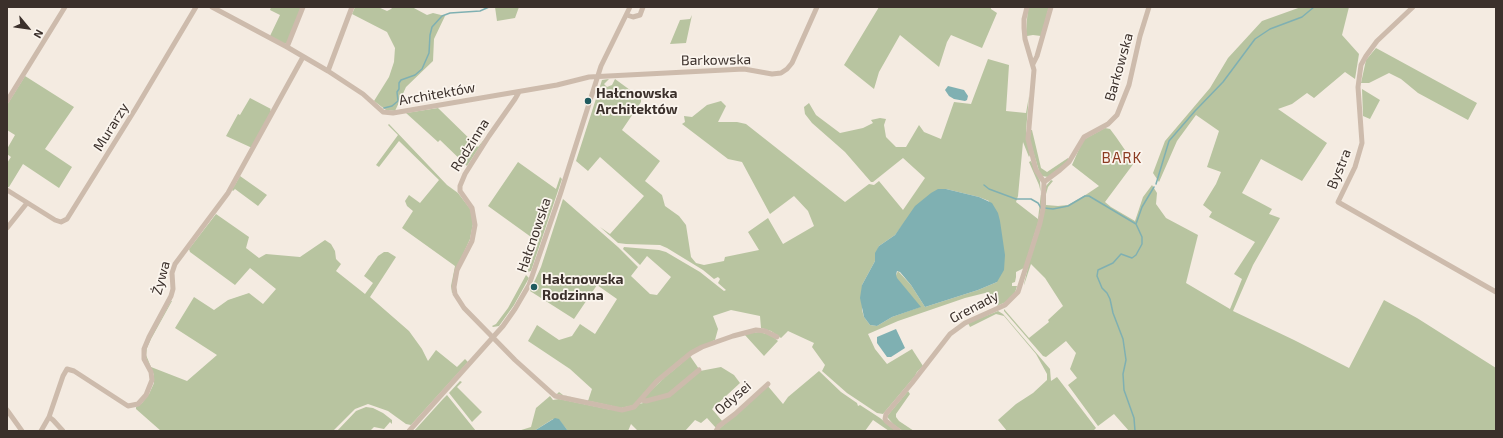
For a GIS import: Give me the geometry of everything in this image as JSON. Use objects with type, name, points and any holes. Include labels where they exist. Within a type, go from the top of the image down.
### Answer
[{"type":"street","points":[[7,101],[65,7]]},
{"type":"street","name":"Murarzy","points":[[7,190],[58,221],[63,221],[69,216],[196,7]]},
{"type":"street","name":"Architektów","points":[[212,7],[287,47],[328,71],[362,94],[383,112],[389,113],[519,92],[598,76]]},
{"type":"street","points":[[287,47],[303,7]]},
{"type":"street","points":[[328,71],[352,7]]},
{"type":"street","name":"Hałcnowska","points":[[409,431],[492,338],[515,309],[532,278],[603,62],[630,7]]},
{"type":"street","points":[[627,15],[633,17],[640,15],[643,7]]},
{"type":"street","name":"Barkowska","points":[[598,76],[738,69],[748,69],[772,74],[781,73],[790,66],[795,57],[817,7]]},
{"type":"street","points":[[1027,7],[1024,19],[1024,28],[1033,64],[1034,75],[1028,139],[1035,166],[1044,182]]},
{"type":"street","points":[[1033,64],[1037,56],[1051,7]]},
{"type":"street","name":"Barkowska","points":[[1044,182],[1069,162],[1082,139],[1086,135],[1108,124],[1116,115],[1129,85],[1149,7]]},
{"type":"street","name":"Bystra","points":[[1413,7],[1377,41],[1361,65],[1358,87],[1362,143],[1355,167],[1338,202],[1496,292]]},
{"type":"street","name":"Żywa","points":[[41,431],[49,417],[63,376],[69,369],[128,406],[138,404],[146,395],[152,380],[152,374],[144,359],[144,349],[171,296],[173,289],[172,273],[175,264],[228,193],[304,57]]},
{"type":"street","name":"Rodzinna","points":[[492,338],[467,312],[455,294],[455,278],[459,266],[472,241],[475,226],[472,208],[460,192],[459,188],[465,174],[519,92]]},
{"type":"street","name":"Grenady","points":[[899,431],[886,421],[886,414],[950,334],[965,323],[1005,305],[1018,292],[1042,216],[1044,182]]},
{"type":"street","points":[[7,228],[27,203]]},
{"type":"street","points":[[492,338],[549,392],[559,398],[622,410],[634,407],[661,377],[691,353],[702,347],[756,330],[765,331],[777,337]]},
{"type":"street","points":[[641,400],[646,401],[669,395],[699,370]]},
{"type":"street","name":"Odysei","points":[[716,431],[719,426],[735,414],[768,384]]},
{"type":"street","points":[[7,410],[22,431]]},
{"type":"street","points":[[49,417],[56,422],[63,431]]},
{"type":"green space","points":[[271,7],[301,7],[287,44],[282,43],[270,36],[280,15],[270,10]]},
{"type":"green space","points":[[355,7],[378,7],[387,11],[393,7],[412,7],[427,15],[433,13],[445,16],[434,39],[433,61],[406,87],[395,111],[386,110],[374,101],[389,77],[394,62],[395,48],[387,32],[352,14]]},
{"type":"green space","points":[[495,7],[519,7],[515,18],[497,21]]},
{"type":"green space","points":[[879,7],[991,7],[991,9],[997,13],[982,48],[951,35],[947,42],[939,67],[900,35],[879,72],[874,89],[844,65]]},
{"type":"green space","points":[[1028,7],[1049,7],[1041,36],[1027,36]]},
{"type":"green space","points":[[1301,7],[1349,7],[1342,35],[1359,54],[1355,79],[1345,72],[1314,98],[1307,93],[1292,104],[1278,109],[1327,143],[1302,181],[1261,159],[1242,193],[1272,209],[1269,214],[1280,218],[1253,265],[1233,311],[1349,368],[1384,300],[1417,318],[1496,368],[1496,431],[1129,431],[1114,414],[1098,426],[1068,385],[1077,378],[1070,369],[1076,353],[1066,341],[1046,357],[1043,356],[1004,311],[1004,309],[1029,338],[1049,322],[1048,320],[1063,306],[1045,278],[1031,264],[1024,285],[1046,186],[1051,180],[1053,181],[1048,187],[1046,194],[1046,205],[1058,206],[1068,205],[1099,186],[1072,165],[1083,140],[1105,128],[1110,129],[1134,163],[1105,202],[1135,221],[1143,197],[1152,185],[1157,193],[1156,204],[1166,218],[1198,235],[1186,283],[1230,309],[1242,279],[1234,274],[1255,242],[1209,217],[1212,212],[1203,205],[1216,184],[1221,172],[1207,167],[1219,131],[1196,115],[1177,141],[1159,182],[1153,173],[1165,141],[1210,88],[1228,58],[1262,21]]},
{"type":"green space","points":[[692,15],[686,43],[670,44],[680,20],[690,19]]},
{"type":"green space","points":[[1376,48],[1477,103],[1468,120],[1418,93],[1401,79],[1389,73],[1369,83],[1361,83],[1366,60]]},
{"type":"green space","points":[[988,59],[1009,65],[1006,111],[1026,113],[1029,96],[1026,131],[1030,155],[1029,157],[1023,142],[1018,196],[1016,202],[1038,219],[1041,194],[1042,210],[1024,268],[1016,272],[1015,282],[1012,283],[1012,286],[1017,286],[1015,293],[1008,301],[997,306],[989,292],[965,298],[898,321],[868,334],[875,349],[887,364],[912,349],[923,366],[883,414],[877,413],[847,393],[822,371],[825,365],[812,347],[814,343],[788,331],[781,338],[771,331],[761,328],[760,316],[731,310],[713,316],[718,329],[715,340],[696,349],[635,405],[626,409],[588,401],[592,389],[570,369],[528,341],[537,325],[559,340],[572,336],[580,324],[595,334],[617,299],[597,285],[574,319],[530,291],[541,267],[563,199],[618,247],[638,267],[631,276],[650,294],[657,295],[671,277],[647,256],[640,265],[623,249],[624,247],[666,252],[700,272],[724,291],[726,290],[718,283],[720,279],[718,277],[714,279],[703,270],[667,248],[660,245],[618,243],[600,227],[610,234],[644,196],[600,157],[588,171],[576,161],[602,80],[609,79],[604,84],[607,87],[612,85],[615,79],[641,98],[641,102],[622,130],[660,161],[645,181],[662,195],[665,206],[679,216],[686,225],[691,257],[696,263],[704,265],[724,261],[725,257],[759,250],[748,232],[768,218],[783,244],[814,226],[808,211],[794,196],[770,214],[742,162],[728,159],[682,124],[685,122],[684,116],[692,117],[707,105],[721,101],[726,106],[718,122],[737,122],[746,124],[845,202],[869,184],[874,185],[879,181],[903,210],[925,178],[903,158],[871,182],[845,152],[812,123],[805,114],[804,107],[809,103],[816,115],[840,133],[863,128],[873,123],[871,120],[880,118],[886,119],[884,125],[886,137],[896,147],[906,147],[919,125],[924,132],[941,139],[954,102],[971,104]],"holes":[[[946,189],[989,201],[997,282],[978,290],[925,307],[911,285],[898,271],[896,278],[920,307],[892,317],[877,326],[870,325],[864,317],[862,310],[862,285],[875,261],[879,246],[895,235],[905,222]]]},
{"type":"green space","points":[[25,76],[74,107],[45,149],[72,167],[59,188],[23,164],[9,187],[7,187],[7,163],[11,157],[7,154],[7,149],[15,135],[7,130],[7,105]]},
{"type":"green space","points":[[1362,89],[1380,100],[1370,119],[1363,116]]},
{"type":"green space","points":[[250,98],[271,109],[270,110],[272,112],[252,147],[226,136],[238,114],[240,115]]},
{"type":"green space","points":[[438,108],[478,147],[486,137],[467,166],[440,140],[438,142],[406,113]]},
{"type":"green space","points":[[389,124],[447,185],[458,193],[471,210],[473,224],[470,239],[460,261],[454,292],[452,293],[451,286],[455,266],[402,228],[413,211],[407,206],[405,201],[409,195],[420,203],[439,180],[399,141],[379,167],[376,165],[398,135],[388,125]]},
{"type":"green space","points":[[1029,130],[1032,130],[1041,168],[1047,172],[1068,158],[1069,159],[1048,177],[1042,176],[1039,171],[1030,141]]},
{"type":"green space","points":[[1031,161],[1040,181],[1041,192],[1029,162]]},
{"type":"green space","points":[[518,162],[556,189],[560,177],[562,179],[531,271],[527,272],[538,242],[488,206]]},
{"type":"green space","points":[[240,176],[267,195],[258,206],[235,189],[233,191],[232,190]]},
{"type":"green space","points":[[216,214],[249,237],[246,248],[259,258],[266,254],[300,257],[325,240],[331,244],[335,251],[336,259],[341,264],[336,271],[365,294],[373,283],[364,276],[378,256],[384,252],[388,252],[396,257],[370,297],[409,331],[422,349],[428,361],[436,350],[457,367],[465,359],[468,362],[411,425],[406,424],[388,411],[368,404],[355,409],[333,431],[161,431],[136,409],[136,407],[142,403],[149,394],[154,383],[154,375],[145,356],[147,344],[171,301],[151,339],[146,355],[151,367],[187,381],[217,355],[175,328],[194,297],[214,310],[228,300],[249,293],[263,304],[276,289],[250,268],[235,285],[190,252],[189,249]]},
{"type":"green space","points":[[526,275],[529,278],[514,305],[499,326],[493,327],[492,326],[496,324],[508,308]]},
{"type":"green space","points":[[998,311],[1003,314],[1050,369],[1051,381],[1057,377],[1096,428],[1093,431],[1007,431],[998,420],[1016,404],[1033,393],[1047,380],[1047,374],[1036,354],[1004,316],[996,314],[970,327],[968,323]]},
{"type":"green space","points":[[759,332],[771,335],[778,341],[764,356],[744,334]]},
{"type":"green space","points":[[690,356],[699,369],[671,393],[647,400],[644,398],[648,392]]},
{"type":"green space","points":[[721,367],[734,375],[740,383],[712,409],[723,422],[716,428],[707,418],[701,423],[695,420],[685,431],[638,431],[631,424],[628,431],[568,431],[559,420],[553,419],[534,431],[518,431],[531,427],[536,408],[550,396],[553,400],[559,399],[612,410],[661,399],[700,371]]},
{"type":"green space","points":[[819,371],[841,392],[857,403],[858,406],[860,405],[880,418],[896,431],[889,431],[873,420],[865,431],[717,431],[767,385],[783,404],[788,397]]},
{"type":"green space","points":[[460,381],[462,382],[457,387],[482,412],[472,422],[449,393]]},
{"type":"green space","points":[[908,391],[910,394],[896,414],[896,417],[899,421],[914,431],[903,431],[894,425],[888,418],[888,415]]},
{"type":"green space","points":[[447,395],[476,431],[414,431],[443,399]]},
{"type":"green space","points":[[366,407],[373,408],[383,413],[392,420],[392,424],[390,422],[384,429],[374,427],[370,431],[337,431],[356,411]]},
{"type":"water","points":[[948,86],[964,90],[968,96],[967,100],[954,99],[949,96],[945,90]]},
{"type":"water","points":[[938,189],[946,189],[979,197],[992,203],[998,213],[1000,221],[1005,255],[1004,270],[997,282],[978,290],[925,307],[911,285],[900,272],[897,271],[897,278],[921,307],[892,317],[877,326],[870,325],[864,317],[860,298],[862,285],[875,261],[875,253],[879,246],[895,235],[915,206]]},
{"type":"water","points":[[896,329],[905,348],[891,357],[887,357],[877,343],[877,337]]},
{"type":"water","points":[[555,418],[559,419],[568,431],[534,431]]},
{"type":"waterway","points":[[384,108],[392,106],[398,101],[397,92],[401,80],[415,75],[422,69],[429,53],[432,27],[442,16],[450,13],[480,11],[489,7]]},
{"type":"waterway","points":[[1156,184],[1169,141],[1223,82],[1255,39],[1270,29],[1302,17],[1314,7]]},
{"type":"waterway","points":[[984,185],[989,189],[1016,199],[1031,199],[1038,203],[1041,208]]},
{"type":"waterway","points":[[1135,431],[1134,418],[1124,390],[1123,374],[1126,360],[1123,339],[1113,313],[1110,299],[1102,288],[1097,276],[1098,270],[1113,263],[1121,254],[1132,258],[1136,255],[1142,244],[1142,237],[1136,224],[1142,207],[1154,187]]},
{"type":"waterway","points":[[1044,208],[1053,209],[1068,206],[1085,196],[1089,196],[1136,224]]},
{"type":"place","name":"Hałcnowska Architektów","points":[[588,101]]},
{"type":"place","name":"Hałcnowska Rodzinna","points":[[534,287]]},
{"type":"district","name":"BARK","points":[[1122,158]]}]
